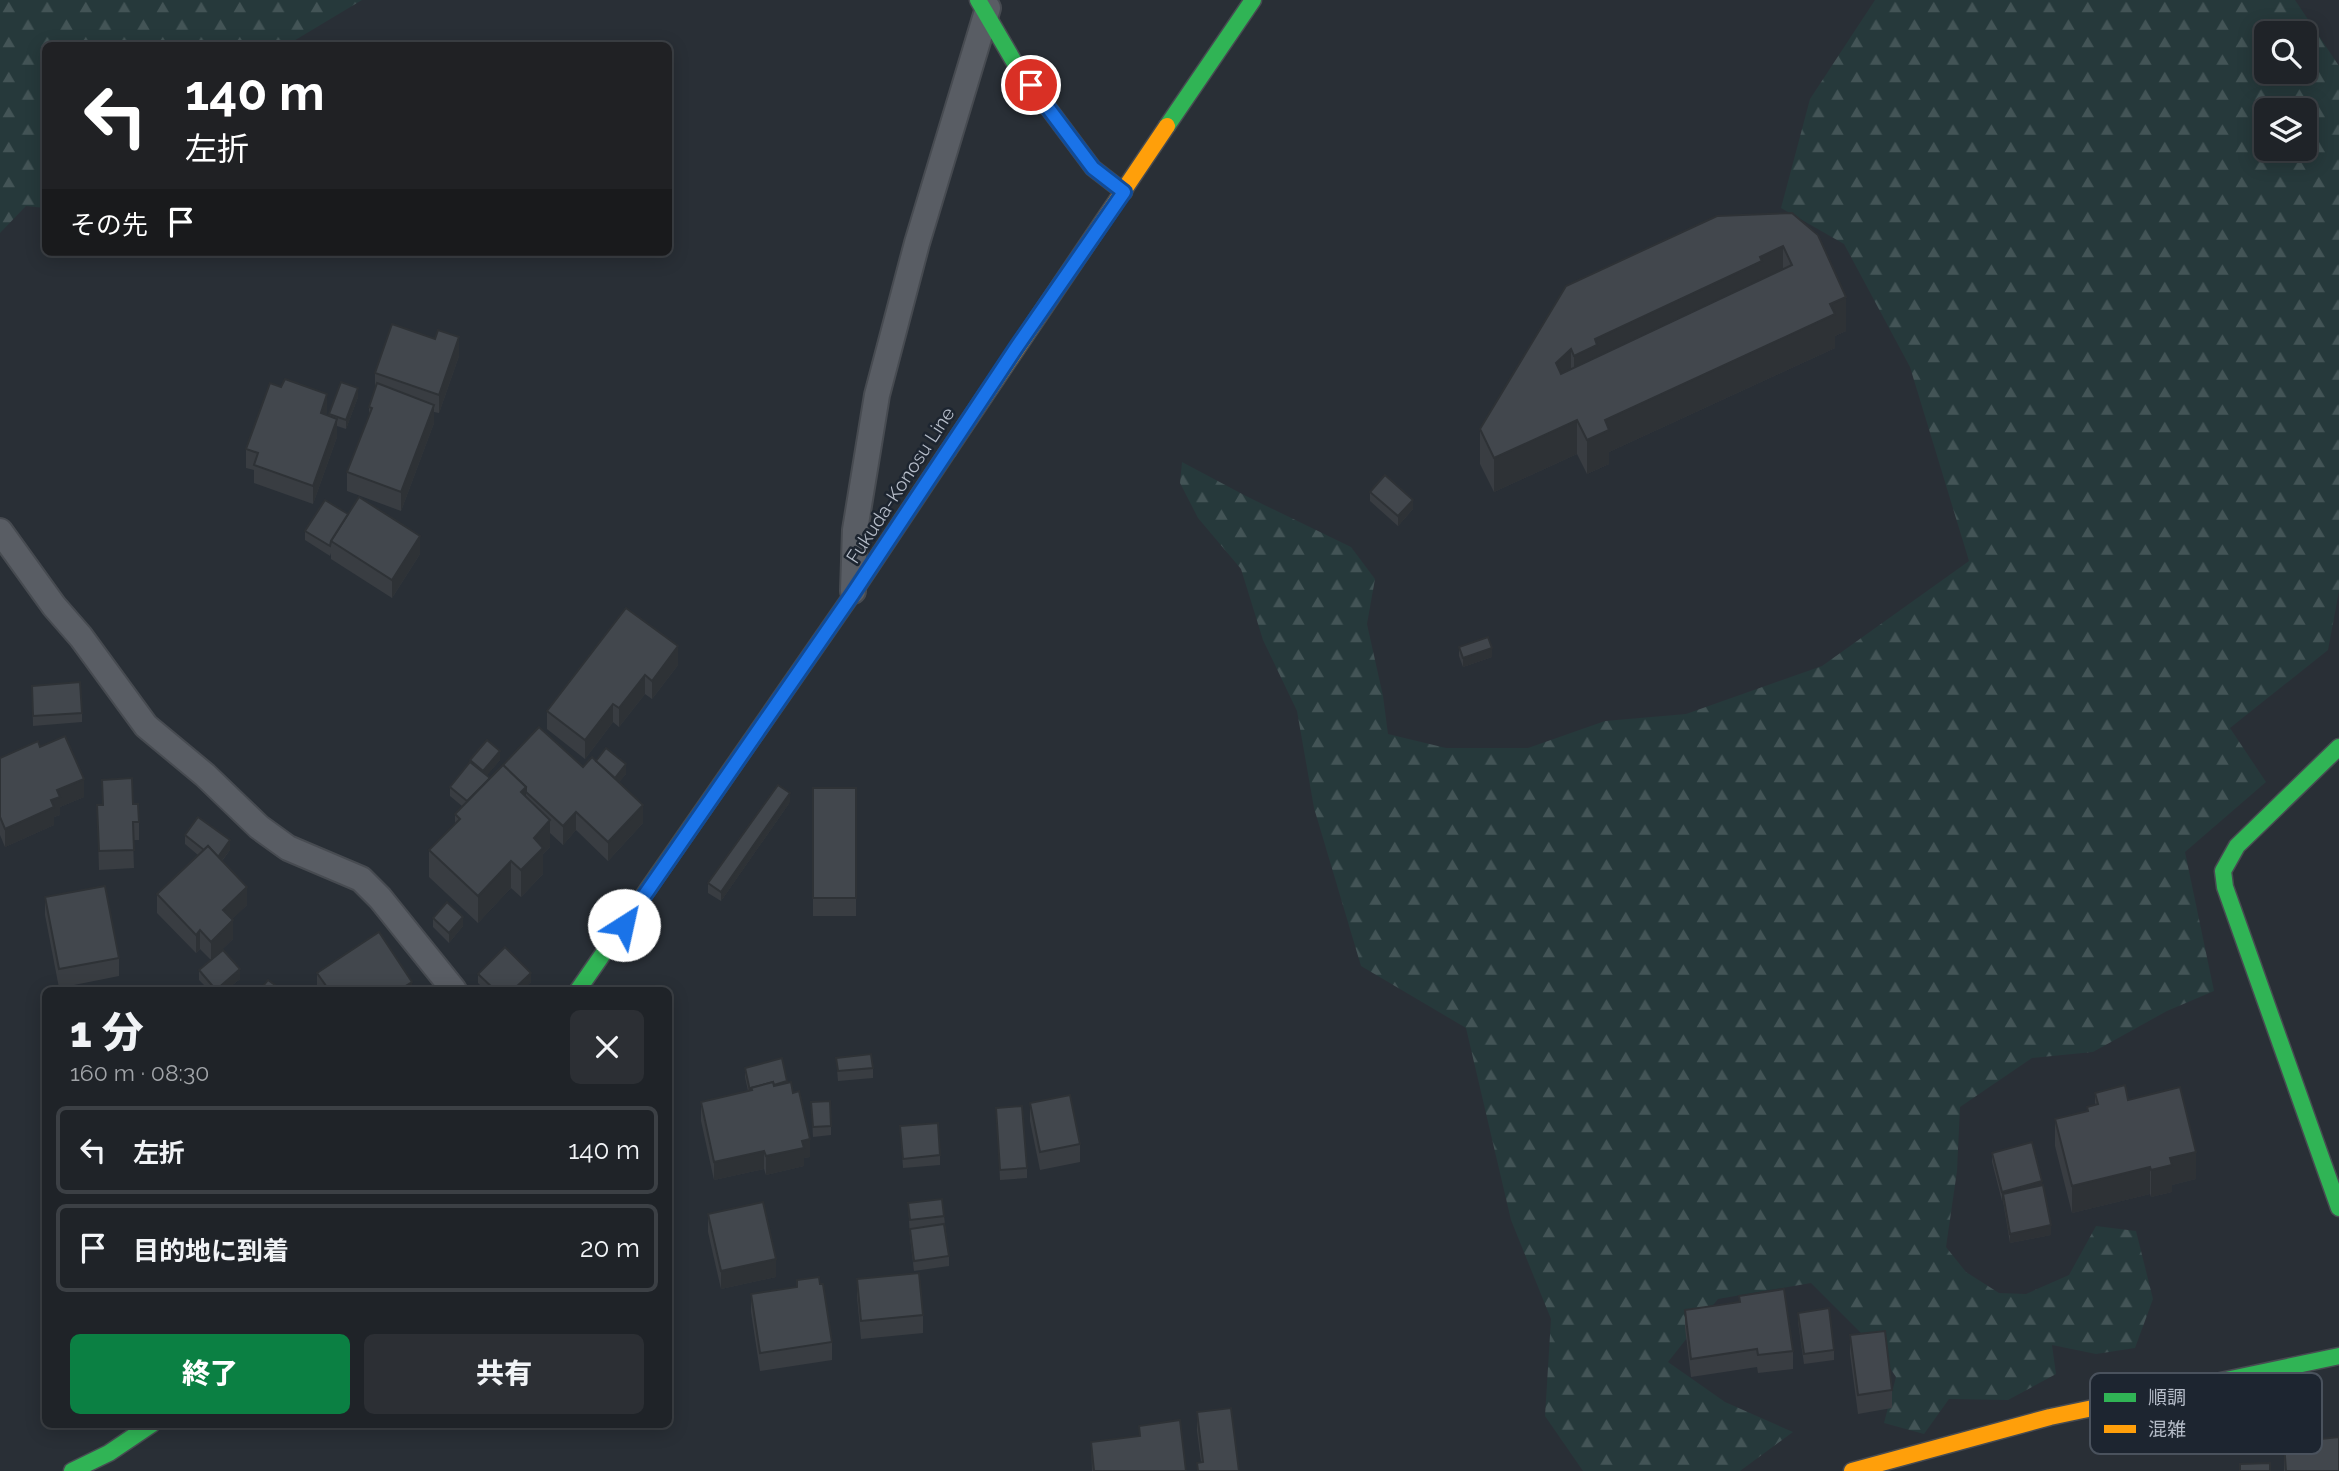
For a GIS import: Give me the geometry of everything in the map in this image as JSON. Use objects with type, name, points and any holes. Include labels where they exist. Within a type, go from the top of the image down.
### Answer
[{"type":"main road","name":"Fukuda-Konosu Line","points":[[580,987],[852,595],[1253,0]]},
{"type":"main road","points":[[986,4],[1016,65],[1093,168],[1124,192]]},
{"type":"main road","points":[[2339,747],[2237,846],[2223,871],[2225,887],[2339,1208]]},
{"type":"main road","points":[[2258,1373],[2339,1356]]},
{"type":"main road","points":[[1852,1471],[2090,1409]]},
{"type":"main road","points":[[72,1471],[109,1453],[146,1428]]},
{"type":"lane","points":[[852,595],[855,530],[877,395],[917,243],[986,4]]},
{"type":"lane","points":[[0,531],[146,726],[288,848],[361,879],[380,898],[452,987]]},
{"type":"green space","points":[[0,0],[362,0],[292,42],[42,42],[42,208],[26,206],[0,233]]},
{"type":"green space","points":[[1875,0],[2295,0],[2309,21],[2254,21],[2254,84],[2317,84],[2317,33],[2339,66],[2339,591],[2328,650],[2230,728],[2266,782],[2185,852],[2214,991],[2167,1011],[2093,1052],[2032,1058],[1960,1107],[1957,1171],[1946,1247],[1966,1272],[1999,1293],[2026,1294],[2069,1275],[2096,1226],[2136,1231],[2153,1299],[2135,1348],[2096,1354],[2052,1345],[2056,1374],[2008,1400],[1949,1399],[1924,1434],[1884,1423],[1896,1377],[1877,1349],[1811,1283],[1718,1299],[1668,1362],[1725,1402],[1793,1432],[1740,1471],[1583,1471],[1545,1416],[1551,1319],[1511,1220],[1466,1028],[1361,966],[1314,808],[1297,711],[1263,640],[1241,569],[1198,518],[1180,483],[1182,462],[1351,547],[1375,579],[1367,624],[1383,696],[1388,734],[1446,748],[1528,748],[1605,721],[1686,714],[1822,666],[1969,561],[1910,367],[1844,244],[1781,208],[1810,99]]},
{"type":"building","points":[[1792,213],[1818,235],[1846,297],[1830,304],[1835,314],[1605,420],[1609,430],[1587,440],[1577,420],[1494,458],[1480,429],[1566,286],[1717,216]],"holes":[[[1783,246],[1792,265],[1561,374],[1556,363],[1571,349],[1574,356],[1597,345],[1595,339],[1762,261],[1760,257]]]},
{"type":"building","points":[[392,324],[435,339],[438,330],[459,337],[439,395],[375,373]]},
{"type":"building","points":[[285,379],[327,394],[321,413],[337,419],[313,486],[254,465],[258,453],[246,449],[270,383],[281,387]]},
{"type":"building","points":[[341,382],[358,388],[346,420],[329,414]]},
{"type":"building","points":[[377,383],[434,405],[401,492],[347,472],[372,408],[369,407]]},
{"type":"building","points":[[1385,475],[1413,500],[1398,516],[1370,492]]},
{"type":"building","points":[[359,497],[420,536],[392,580],[331,541]]},
{"type":"building","points":[[325,500],[348,514],[330,546],[305,531]]},
{"type":"building","points":[[626,608],[678,646],[652,681],[645,675],[619,708],[613,704],[585,740],[547,711]]},
{"type":"building","points":[[1488,637],[1492,648],[1463,658],[1459,647]]},
{"type":"building","points":[[80,682],[82,713],[33,716],[32,686]]},
{"type":"building","points":[[539,727],[583,767],[592,757],[643,805],[608,842],[576,812],[563,826],[526,792],[526,787],[503,765]]},
{"type":"building","points":[[65,736],[84,779],[57,790],[60,797],[51,800],[54,807],[5,829],[0,817],[0,758],[38,741],[40,747]]},
{"type":"building","points":[[487,740],[500,751],[483,771],[470,760]]},
{"type":"building","points":[[606,748],[626,764],[615,778],[596,761]]},
{"type":"building","points":[[470,762],[490,778],[467,801],[450,787]]},
{"type":"building","points":[[503,765],[526,787],[521,792],[550,820],[534,838],[543,848],[521,870],[511,861],[478,896],[429,850],[460,819],[455,814]]},
{"type":"building","points":[[132,778],[133,804],[138,804],[139,822],[133,822],[134,850],[99,851],[97,805],[103,805],[102,780]]},
{"type":"building","points":[[778,785],[790,793],[721,892],[708,883]]},
{"type":"building","points":[[813,788],[856,788],[856,898],[813,898]]},
{"type":"building","points":[[198,817],[230,840],[218,857],[208,846],[204,850],[185,835]]},
{"type":"building","points":[[208,846],[247,887],[223,910],[233,920],[211,942],[200,930],[196,935],[157,894]]},
{"type":"building","points":[[105,886],[119,958],[59,969],[45,897]]},
{"type":"building","points":[[447,902],[463,917],[449,933],[433,918]]},
{"type":"building","points":[[379,932],[412,982],[404,987],[327,987],[317,973]]},
{"type":"building","points":[[505,947],[531,973],[516,987],[492,987],[478,974]]},
{"type":"building","points":[[223,950],[240,969],[219,987],[213,987],[199,970]]},
{"type":"building","points":[[268,980],[278,987],[262,987]]},
{"type":"building","points":[[871,1054],[873,1068],[838,1071],[836,1058]]},
{"type":"building","points":[[782,1058],[787,1081],[774,1085],[773,1082],[751,1088],[750,1091],[745,1068]]},
{"type":"building","points":[[773,1082],[774,1086],[791,1082],[793,1093],[799,1091],[810,1139],[802,1141],[804,1148],[766,1156],[764,1151],[714,1162],[701,1102]]},
{"type":"building","points":[[2125,1085],[2128,1100],[2180,1087],[2196,1152],[2170,1158],[2172,1165],[2151,1170],[2150,1167],[2072,1186],[2055,1119],[2088,1111],[2087,1107],[2098,1104],[2095,1093]]},
{"type":"building","points":[[1070,1095],[1080,1144],[1040,1152],[1030,1103]]},
{"type":"building","points":[[830,1101],[831,1126],[813,1127],[811,1102]]},
{"type":"building","points":[[1022,1106],[1027,1168],[1000,1170],[996,1108]]},
{"type":"building","points":[[938,1123],[940,1155],[903,1159],[900,1126]]},
{"type":"building","points":[[2032,1142],[2042,1181],[2002,1192],[1992,1153]]},
{"type":"building","points":[[2043,1185],[2051,1225],[2010,1234],[2003,1194]]},
{"type":"building","points":[[942,1199],[944,1216],[910,1220],[908,1203]]},
{"type":"building","points":[[763,1202],[776,1259],[721,1271],[708,1214]]},
{"type":"building","points":[[944,1224],[949,1256],[914,1261],[910,1229]]},
{"type":"building","points":[[919,1273],[923,1315],[861,1321],[857,1279]]},
{"type":"building","points":[[819,1277],[820,1284],[823,1284],[832,1342],[760,1353],[751,1294],[797,1287],[797,1280]]},
{"type":"building","points":[[1784,1289],[1793,1351],[1758,1355],[1757,1349],[1691,1359],[1685,1310],[1740,1302],[1739,1296]]},
{"type":"building","points":[[1829,1308],[1834,1350],[1804,1354],[1798,1313]]},
{"type":"building","points":[[1885,1331],[1892,1390],[1858,1395],[1850,1335]]},
{"type":"building","points":[[1231,1408],[1239,1471],[1198,1471],[1197,1463],[1203,1462],[1197,1412]]},
{"type":"building","points":[[1180,1420],[1186,1471],[1094,1471],[1091,1442],[1140,1436],[1139,1426]]},
{"type":"building","points":[[2339,1437],[2339,1471],[2286,1471],[2285,1454],[2322,1454],[2322,1439]]},
{"type":"building","points":[[2270,1463],[2270,1471],[2240,1471],[2240,1464]]},
{"type":"traffic: fast","points":[[978,0],[1016,65],[1093,168],[1124,192]]},
{"type":"traffic: fast","points":[[1167,126],[1253,0]]},
{"type":"traffic: fast","points":[[580,987],[852,595],[948,451]]},
{"type":"traffic: fast","points":[[2339,747],[2237,846],[2223,871],[2225,887],[2339,1208]]},
{"type":"traffic: fast","points":[[2259,1373],[2339,1356]]},
{"type":"traffic: fast","points":[[72,1471],[109,1453],[146,1428]]},
{"type":"traffic: slow","points":[[948,451],[1167,126]]},
{"type":"traffic: slow","points":[[1852,1471],[2090,1409]]},
{"type":"route","points":[[624,925],[852,595],[1016,348],[1124,192],[1093,168],[1031,85]]}]
